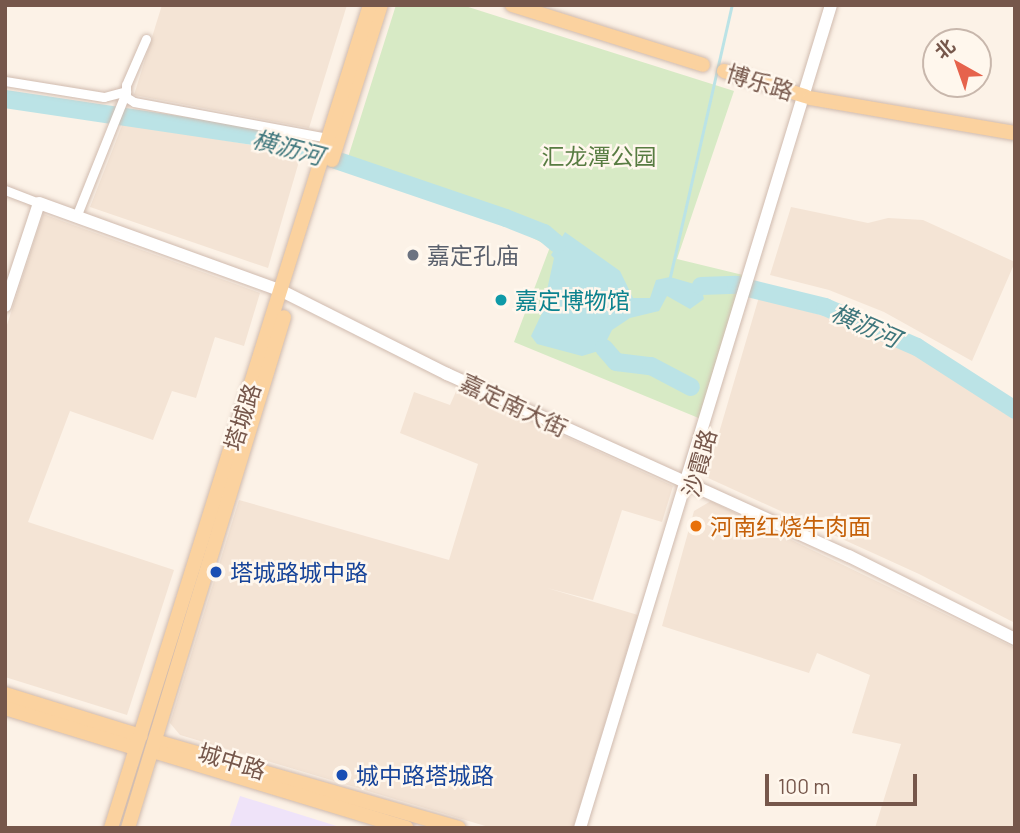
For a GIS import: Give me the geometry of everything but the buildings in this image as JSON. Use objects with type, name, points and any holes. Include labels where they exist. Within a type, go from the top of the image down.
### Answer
[{"type":"main road","name":"塔城路","points":[[128,828],[325,167],[370,5]]},
{"type":"main road","name":"塔城路","points":[[330,144],[381,5]]},
{"type":"main road","name":"博乐路","points":[[512,5],[703,65]]},
{"type":"main road","name":"博乐路","points":[[724,71],[808,97],[1015,133]]},
{"type":"main road","name":"塔城路","points":[[111,828],[286,293]]},
{"type":"main road","name":"城中路","points":[[5,694],[138,742]]},
{"type":"main road","points":[[5,708],[138,742]]},
{"type":"main road","name":"城中路","points":[[154,746],[407,828]]},
{"type":"main road","name":"城中路","points":[[154,746],[459,828]]},
{"type":"street","points":[[808,97],[831,5]]},
{"type":"street","points":[[580,828],[838,5]]},
{"type":"street","points":[[76,217],[114,124],[134,58],[146,38]]},
{"type":"street","name":"博乐路","points":[[703,65],[724,71]]},
{"type":"street","points":[[5,81],[104,97],[126,91]]},
{"type":"street","points":[[126,91],[134,102],[330,144]]},
{"type":"street","name":"沙霞路","points":[[588,828],[688,485],[808,97]]},
{"type":"street","name":"嘉定南大街","points":[[5,190],[286,293],[447,374],[849,556],[1015,639]]},
{"type":"street","points":[[5,306],[38,203]]},
{"type":"street","name":"城中路","points":[[138,742],[154,746]]},
{"type":"shaded area","points":[[162,5],[347,5],[309,128],[134,95]]},
{"type":"shaded area","points":[[123,123],[269,148],[300,158],[268,268],[90,207]]},
{"type":"shaded area","points":[[791,207],[868,223],[888,218],[923,220],[1015,262],[972,361],[884,312],[829,290],[770,275]]},
{"type":"shaded area","points":[[43,214],[260,293],[244,346],[215,337],[196,398],[172,391],[153,440],[70,411],[28,522],[174,570],[127,715],[5,677],[5,331]]},
{"type":"shaded area","points":[[759,297],[831,318],[881,338],[927,362],[1015,420],[1015,623],[919,574],[706,477]]},
{"type":"shaded area","points":[[458,387],[673,486],[662,522],[622,510],[593,600],[547,588],[638,615],[573,828],[492,828],[180,735],[170,723],[239,500],[449,560],[478,464],[400,433],[414,392],[450,405]]},
{"type":"shaded area","points":[[711,501],[1015,648],[1015,828],[875,828],[901,744],[852,733],[870,675],[817,653],[809,673],[662,626],[694,511]]},
{"type":"shaded area","points":[[240,796],[343,828],[229,828]]},
{"type":"green space","name":"汇龙潭公园","points":[[396,5],[462,5],[734,91],[677,259],[743,275],[701,419],[514,342],[550,247],[516,229],[344,170]]},
{"type":"water","points":[[565,232],[620,271],[633,298],[650,298],[656,280],[670,277],[701,286],[704,299],[690,309],[667,296],[659,311],[630,318],[612,330],[602,350],[582,356],[537,344],[531,336],[542,313],[554,258],[551,255]]},
{"type":"waterway","points":[[670,277],[732,5]]},
{"type":"waterway","name":"横沥河","points":[[5,99],[274,139],[506,218],[544,233],[557,244]]},
{"type":"waterway","name":"横沥河","points":[[701,286],[736,285],[825,307],[917,347],[1015,410]]},
{"type":"waterway","points":[[604,348],[616,362],[651,366],[691,387]]},
{"type":"place","name":"嘉定孔庙","points":[[413,255]]},
{"type":"place","name":"嘉定博物馆","points":[[501,300]]},
{"type":"place","name":"河南红烧牛肉面","points":[[696,526]]},
{"type":"place","name":"塔城路城中路","points":[[216,572]]},
{"type":"place","name":"城中路塔城路","points":[[342,775]]}]
